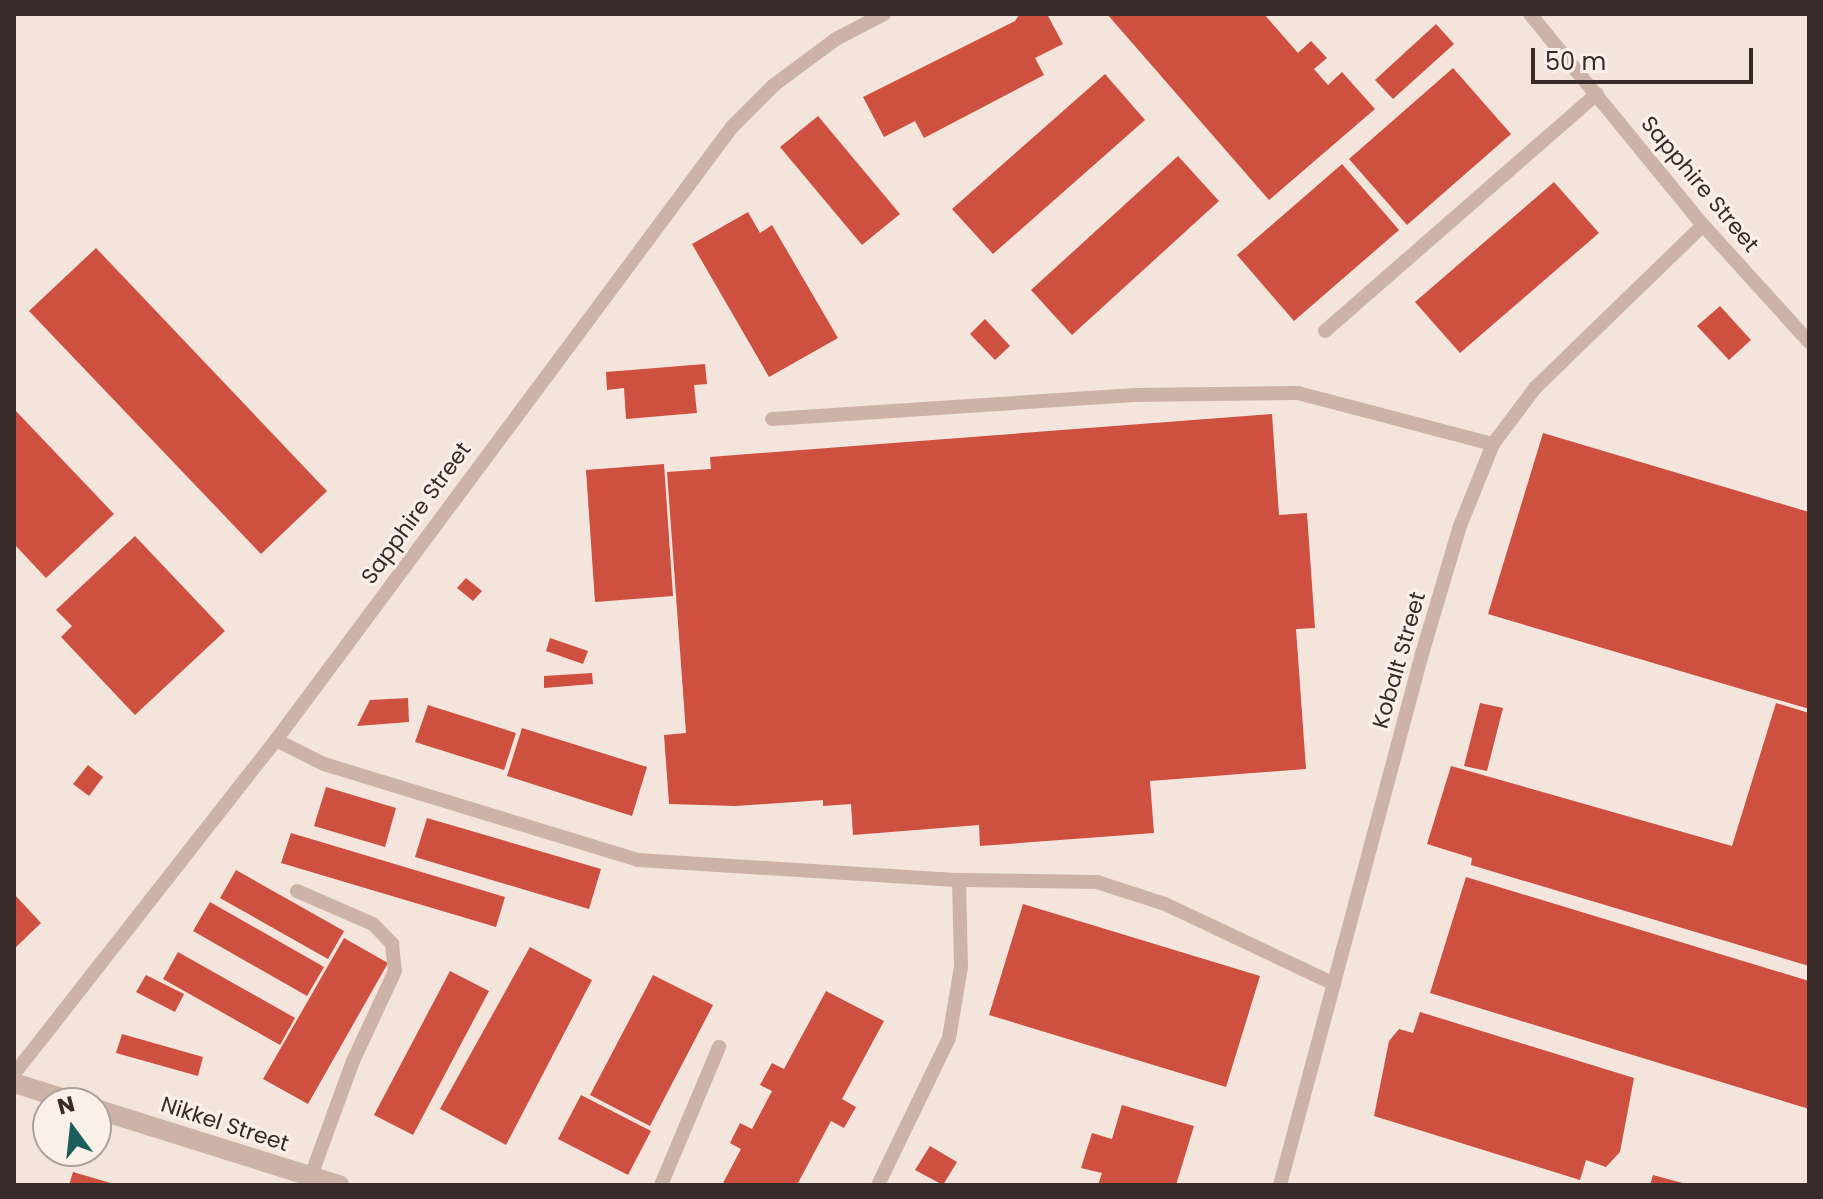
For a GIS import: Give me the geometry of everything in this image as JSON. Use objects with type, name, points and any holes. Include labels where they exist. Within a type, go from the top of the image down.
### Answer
[{"type":"street","name":"Nikkel Street","points":[[112,1114],[339,1185]]},
{"type":"lane","name":"Sapphire Street","points":[[14,1074],[276,740],[732,127],[774,85],[823,48],[884,14]]},
{"type":"lane","name":"Sapphire Street","points":[[1530,14],[1703,225],[1809,342]]},
{"type":"lane","points":[[1325,331],[1597,94]]},
{"type":"lane","name":"Kobalt Street","points":[[1280,1185],[1422,654],[1460,526],[1493,444],[1535,388],[1703,225]]},
{"type":"lane","points":[[772,419],[1134,395],[1298,393],[1493,444]]},
{"type":"lane","points":[[276,740],[324,764],[638,860],[959,880],[1097,882],[1165,904],[1334,984]]},
{"type":"lane","points":[[878,1185],[949,1038],[961,967],[959,880]]},
{"type":"lane","points":[[297,891],[373,924],[392,944],[395,971],[353,1061],[311,1176]]},
{"type":"lane","points":[[661,1185],[719,1047]]},
{"type":"building","points":[[1020,14],[1047,14],[1063,44],[1035,58],[1044,75],[924,138],[915,121],[884,137],[863,97],[1015,21]]},
{"type":"building","points":[[1107,14],[1264,14],[1298,53],[1311,41],[1327,58],[1314,69],[1328,85],[1342,72],[1375,109],[1269,200]]},
{"type":"building","points":[[1436,24],[1454,44],[1393,99],[1375,80]]},
{"type":"building","points":[[1453,68],[1511,134],[1407,225],[1349,159]]},
{"type":"building","points":[[1105,74],[1145,120],[993,254],[952,209]]},
{"type":"building","points":[[818,116],[900,214],[862,245],[780,147]]},
{"type":"building","points":[[1178,156],[1219,201],[1072,335],[1031,290]]},
{"type":"building","points":[[1342,164],[1399,230],[1294,321],[1237,255]]},
{"type":"building","points":[[1554,182],[1599,233],[1460,353],[1415,302]]},
{"type":"building","points":[[748,212],[760,233],[772,225],[838,338],[769,377],[692,244]]},
{"type":"building","points":[[96,248],[327,491],[261,554],[29,311]]},
{"type":"building","points":[[1720,306],[1751,340],[1729,360],[1697,326]]},
{"type":"building","points":[[985,319],[1010,346],[995,360],[970,334]]},
{"type":"building","points":[[705,364],[707,384],[694,385],[697,413],[626,419],[624,388],[607,390],[606,372]]},
{"type":"building","points":[[14,409],[114,514],[46,578],[14,544]]},
{"type":"building","points":[[1272,414],[1279,515],[1307,513],[1315,628],[1296,629],[1306,769],[1150,781],[1154,833],[980,846],[979,825],[853,835],[851,804],[823,806],[823,800],[736,806],[669,804],[664,735],[686,733],[667,472],[711,469],[710,457]]},
{"type":"building","points":[[1543,433],[1809,512],[1809,709],[1488,614]]},
{"type":"building","points":[[664,464],[673,596],[595,602],[586,470]]},
{"type":"building","points":[[135,536],[225,631],[135,715],[61,637],[72,626],[56,610]]},
{"type":"building","points":[[466,578],[482,591],[473,601],[457,588]]},
{"type":"building","points":[[550,638],[588,651],[583,664],[546,651]]},
{"type":"building","points":[[592,673],[593,684],[544,688],[544,676]]},
{"type":"building","points":[[408,698],[409,722],[357,726],[370,700]]},
{"type":"building","points":[[1480,703],[1503,708],[1487,771],[1464,766]]},
{"type":"building","points":[[1776,703],[1809,713],[1809,966],[1471,865],[1472,858],[1427,844],[1451,766],[1732,846]]},
{"type":"building","points":[[428,705],[516,733],[504,770],[415,742]]},
{"type":"building","points":[[522,728],[647,767],[632,816],[507,776]]},
{"type":"building","points":[[88,765],[103,777],[89,796],[73,784]]},
{"type":"building","points":[[326,787],[396,808],[385,847],[314,826]]},
{"type":"building","points":[[427,818],[601,869],[589,909],[415,857]]},
{"type":"building","points":[[291,833],[505,897],[496,927],[281,863]]},
{"type":"building","points":[[236,870],[344,931],[328,959],[220,898]]},
{"type":"building","points":[[1466,877],[1809,981],[1809,1109],[1430,993]]},
{"type":"building","points":[[14,894],[41,923],[14,949]]},
{"type":"building","points":[[210,902],[324,967],[307,996],[193,931]]},
{"type":"building","points":[[1023,904],[1260,976],[1226,1087],[989,1015]]},
{"type":"building","points":[[344,938],[388,963],[308,1104],[263,1079]]},
{"type":"building","points":[[530,947],[592,980],[506,1145],[440,1109]]},
{"type":"building","points":[[178,952],[295,1018],[280,1045],[163,979]]},
{"type":"building","points":[[450,971],[489,991],[413,1135],[374,1115]]},
{"type":"building","points":[[146,975],[184,994],[175,1012],[136,992]]},
{"type":"building","points":[[653,975],[713,1005],[650,1126],[590,1095]]},
{"type":"building","points":[[826,991],[884,1021],[842,1099],[856,1107],[844,1128],[831,1121],[797,1185],[722,1185],[741,1149],[730,1143],[740,1123],[752,1129],[772,1091],[760,1085],[772,1063],[784,1069]]},
{"type":"building","points":[[1420,1012],[1634,1078],[1620,1152],[1606,1167],[1586,1160],[1580,1180],[1374,1116],[1389,1041],[1399,1029],[1413,1033]]},
{"type":"building","points":[[122,1034],[203,1057],[198,1076],[116,1053]]},
{"type":"building","points":[[581,1095],[651,1131],[628,1175],[558,1139]]},
{"type":"building","points":[[1122,1105],[1194,1126],[1176,1185],[1098,1185],[1102,1173],[1081,1168],[1092,1133],[1112,1139]]},
{"type":"building","points":[[930,1146],[957,1162],[943,1185],[915,1170]]},
{"type":"building","points":[[73,1172],[114,1184],[114,1185],[69,1185]]},
{"type":"building","points":[[1653,1175],[1686,1184],[1686,1185],[1650,1185]]}]
